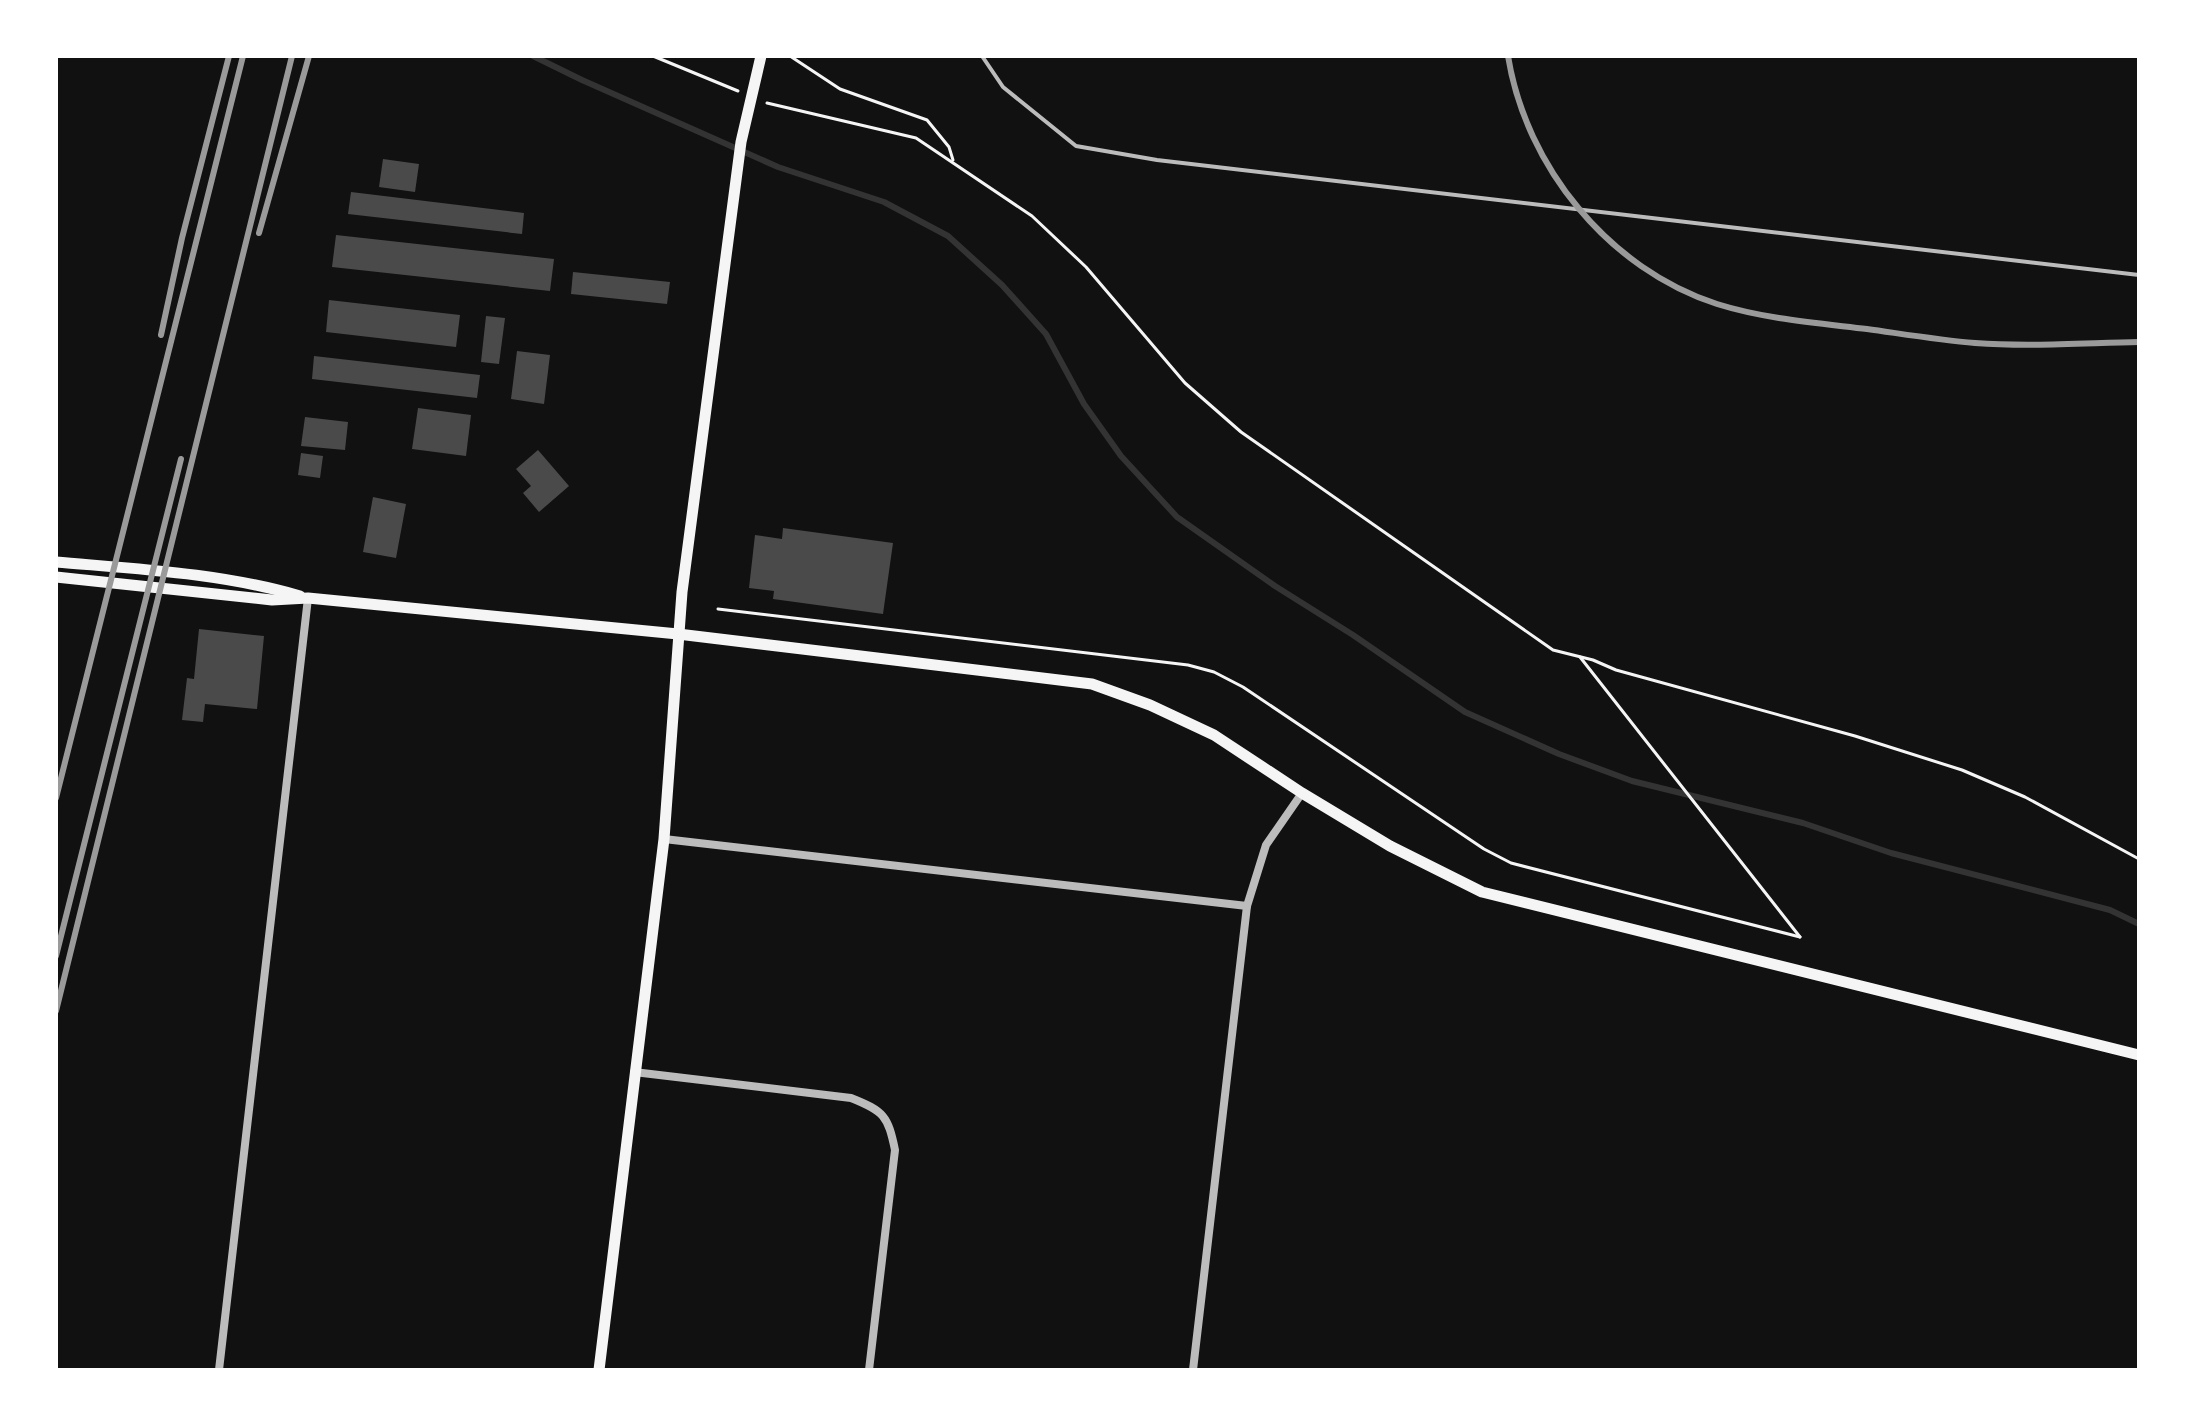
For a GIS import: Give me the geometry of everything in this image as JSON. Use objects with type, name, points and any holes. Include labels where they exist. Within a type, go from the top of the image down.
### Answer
[{"type":"main road","points":[[599,1370],[664,839],[678,634],[741,142],[761,56]]},
{"type":"main road","points":[[56,562],[166,572],[267,587],[308,598]]},
{"type":"main road","points":[[56,577],[272,600],[308,598],[678,634],[1092,684],[1150,705],[1214,735],[1390,846],[1482,892],[2139,1055]]},
{"type":"street","points":[[219,1370],[308,598]]},
{"type":"street","points":[[1193,1370],[1247,906],[1266,845],[1302,793]]},
{"type":"street","points":[[664,839],[1247,906]]},
{"type":"street","points":[[634,1072],[851,1098],[876,1108],[890,1126],[895,1150],[869,1370]]},
{"type":"lane","points":[[982,56],[1003,87],[1076,146],[1157,160],[2139,275]]},
{"type":"path","points":[[653,56],[738,91]]},
{"type":"path","points":[[790,56],[840,89],[927,120],[949,147],[953,162]]},
{"type":"path","points":[[762,101],[916,138],[1032,216],[1086,267],[1185,383],[1241,432],[1553,650],[1855,736],[1962,770],[2025,797],[2139,859]]},
{"type":"path","points":[[718,609],[783,614],[1201,668],[1243,687],[1484,849],[1511,863],[1800,937],[1579,656]]},
{"type":"building","points":[[383,159],[419,164],[415,192],[379,187]]},
{"type":"building","points":[[351,192],[524,213],[522,234],[348,214]]},
{"type":"building","points":[[336,235],[554,259],[550,291],[332,267]]},
{"type":"building","points":[[573,272],[670,282],[667,304],[571,294]]},
{"type":"building","points":[[329,300],[460,315],[456,347],[326,332]]},
{"type":"building","points":[[486,316],[505,318],[499,364],[481,362]]},
{"type":"building","points":[[517,351],[550,355],[544,404],[511,399]]},
{"type":"building","points":[[314,356],[480,375],[477,398],[312,379]]},
{"type":"building","points":[[418,408],[471,415],[466,456],[412,449]]},
{"type":"building","points":[[305,417],[348,422],[345,450],[301,446]]},
{"type":"building","points":[[538,450],[569,486],[539,512],[523,493],[531,486],[516,469]]},
{"type":"building","points":[[301,453],[323,456],[320,478],[298,475]]},
{"type":"building","points":[[373,497],[406,504],[396,558],[363,552]]},
{"type":"building","points":[[783,528],[893,543],[883,614],[773,599],[774,591],[749,588],[755,535],[782,539]]},
{"type":"building","points":[[199,629],[264,636],[257,709],[205,704],[203,722],[182,720],[187,678],[194,679]]},
{"type":"waterway","points":[[533,56],[778,167],[884,202],[948,236],[1002,285],[1046,334],[1084,404],[1121,456],[1177,517],[1465,712],[1559,754],[1632,781],[1803,823],[1891,853],[2110,910],[2139,924]]},
{"type":"railway","points":[[161,335],[182,238],[229,56]]},
{"type":"railway","points":[[56,798],[243,56]]},
{"type":"railway","points":[[56,1011],[292,56]]},
{"type":"railway","points":[[259,233],[309,56]]},
{"type":"railway","points":[[1508,56],[1518,97],[1533,137],[1554,174],[1579,208],[1608,239],[1641,266],[1678,288],[1717,304],[1754,313],[1948,340],[2016,345],[2139,342]]},
{"type":"railway","points":[[56,956],[181,459]]}]
